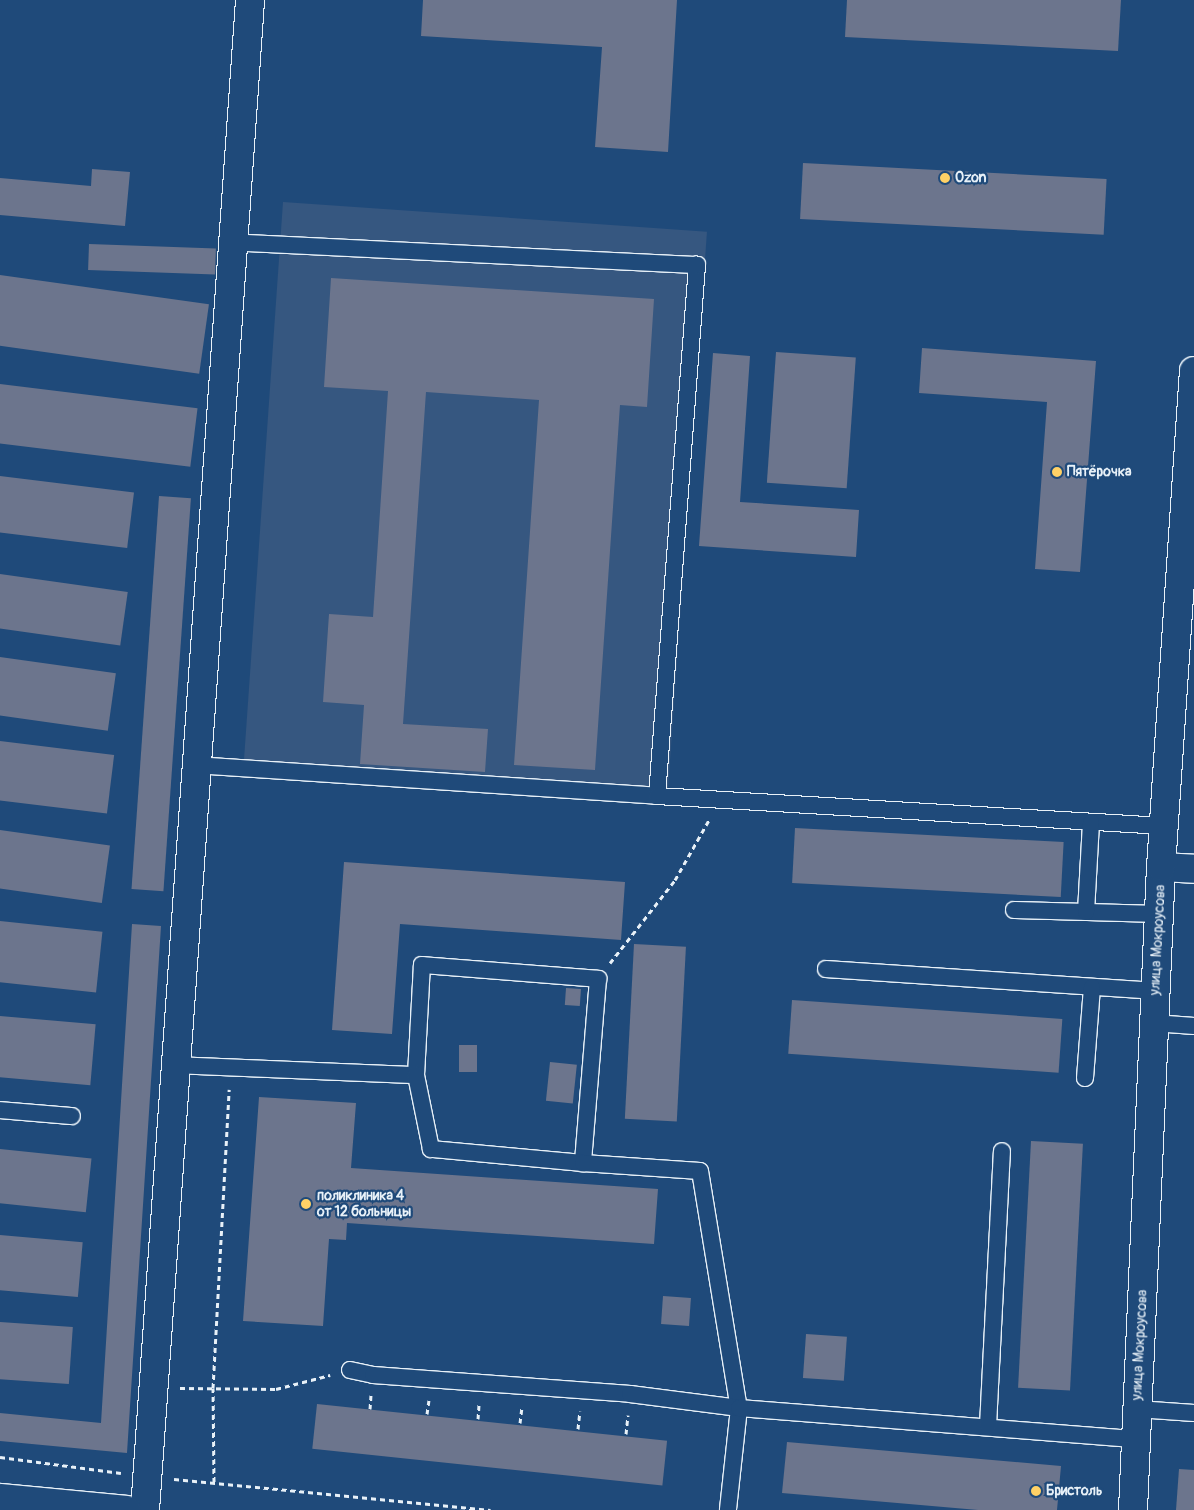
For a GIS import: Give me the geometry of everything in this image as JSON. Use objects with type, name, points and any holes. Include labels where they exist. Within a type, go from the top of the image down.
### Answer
[{"type":"street","points":[[145,1510],[230,242],[250,0]]},
{"type":"street","name":"улица Мокроусова","points":[[1133,1510],[1164,826],[1194,371]]},
{"type":"street","points":[[1162,867],[1194,869]]},
{"type":"street","points":[[0,1498],[126,1510]]},
{"type":"lane","points":[[230,242],[697,265],[657,796]]},
{"type":"lane","points":[[195,765],[720,800],[1164,826]]},
{"type":"lane","points":[[1086,912],[1091,822]]},
{"type":"lane","points":[[1014,910],[1160,914]]},
{"type":"lane","points":[[583,1163],[598,979],[422,965],[416,1075],[431,1150],[583,1163],[700,1171],[740,1408],[728,1510]]},
{"type":"lane","points":[[826,969],[1156,991]]},
{"type":"lane","points":[[1085,1078],[1092,987]]},
{"type":"lane","points":[[1154,1023],[1194,1026]]},
{"type":"lane","points":[[175,1065],[416,1075]]},
{"type":"lane","points":[[0,1110],[72,1116]]},
{"type":"lane","points":[[988,1426],[1002,1151]]},
{"type":"lane","points":[[350,1370],[373,1375],[630,1394],[740,1408],[1136,1439]]},
{"type":"lane","points":[[1137,1410],[1194,1413]]},
{"type":"path","points":[[598,979],[675,880],[720,800]]},
{"type":"path","points":[[214,1482],[213,1388],[230,1067]]},
{"type":"path","points":[[153,1387],[276,1389],[350,1370]]},
{"type":"path","points":[[0,1457],[147,1476],[490,1510]]},
{"type":"shaded area","points":[[283,202],[707,232],[668,790],[244,761]]},
{"type":"building","points":[[423,0],[677,0],[668,152],[595,147],[602,47],[421,36]]},
{"type":"building","points":[[847,0],[1121,0],[1118,51],[845,37]]},
{"type":"building","points":[[803,163],[1107,179],[1104,235],[800,219]]},
{"type":"building","points":[[92,169],[130,172],[125,226],[0,215],[0,178],[91,186]]},
{"type":"building","points":[[89,244],[216,248],[215,274],[88,270]]},
{"type":"building","points":[[0,275],[209,304],[199,374],[0,346]]},
{"type":"building","points":[[331,278],[654,299],[647,407],[620,405],[595,770],[514,765],[539,400],[426,392],[403,724],[488,729],[485,772],[360,764],[364,705],[323,702],[329,614],[373,617],[388,391],[324,387]]},
{"type":"building","points":[[922,348],[1096,361],[1080,572],[1035,569],[1047,402],[919,393]]},
{"type":"building","points":[[776,352],[856,358],[847,488],[767,483]]},
{"type":"building","points":[[713,353],[750,356],[740,502],[859,510],[856,557],[699,546]]},
{"type":"building","points":[[0,384],[198,408],[190,467],[0,443]]},
{"type":"building","points":[[0,476],[134,492],[127,548],[0,532]]},
{"type":"building","points":[[159,496],[191,498],[163,891],[132,889]]},
{"type":"building","points":[[0,574],[128,592],[120,645],[0,629]]},
{"type":"building","points":[[0,657],[116,673],[108,731],[0,716]]},
{"type":"building","points":[[0,741],[114,755],[107,814],[0,800]]},
{"type":"building","points":[[795,828],[1064,842],[1061,897],[792,883]]},
{"type":"building","points":[[0,830],[110,845],[102,903],[0,889]]},
{"type":"building","points":[[344,862],[625,882],[621,940],[400,924],[392,1034],[332,1030]]},
{"type":"building","points":[[0,921],[102,932],[96,992],[0,982]]},
{"type":"building","points":[[132,924],[161,926],[127,1453],[0,1441],[0,1413],[101,1423]]},
{"type":"building","points":[[634,944],[686,947],[677,1121],[625,1119]]},
{"type":"building","points":[[566,988],[581,989],[580,1006],[565,1005]]},
{"type":"building","points":[[792,1000],[1062,1019],[1059,1073],[788,1054]]},
{"type":"building","points":[[0,1016],[96,1024],[90,1085],[0,1077]]},
{"type":"building","points":[[459,1045],[477,1045],[477,1072],[459,1072]]},
{"type":"building","points":[[550,1062],[577,1065],[573,1104],[546,1101]]},
{"type":"building","points":[[259,1097],[356,1103],[351,1168],[658,1189],[654,1244],[347,1223],[346,1240],[329,1239],[323,1326],[243,1321]]},
{"type":"building","points":[[1031,1141],[1083,1144],[1070,1390],[1018,1388]]},
{"type":"building","points":[[0,1149],[91,1159],[86,1212],[0,1203]]},
{"type":"building","points":[[0,1235],[83,1242],[78,1297],[0,1290]]},
{"type":"building","points":[[663,1296],[691,1298],[689,1326],[661,1324]]},
{"type":"building","points":[[0,1322],[73,1327],[69,1384],[0,1379]]},
{"type":"building","points":[[806,1334],[847,1337],[844,1381],[803,1378]]},
{"type":"building","points":[[317,1404],[667,1441],[662,1486],[312,1449]]},
{"type":"building","points":[[787,1442],[1061,1466],[1057,1510],[978,1510],[782,1493]]},
{"type":"building","points":[[1179,1469],[1194,1470],[1194,1510],[1176,1510]]},
{"type":"place","name":"Ozon","points":[[945,178]]},
{"type":"place","name":"Пятёрочка","points":[[1057,472]]},
{"type":"place","name":"поликлиника 4 от 12 больницы","points":[[306,1204]]},
{"type":"place","name":"Бристоль","points":[[1036,1491]]}]
